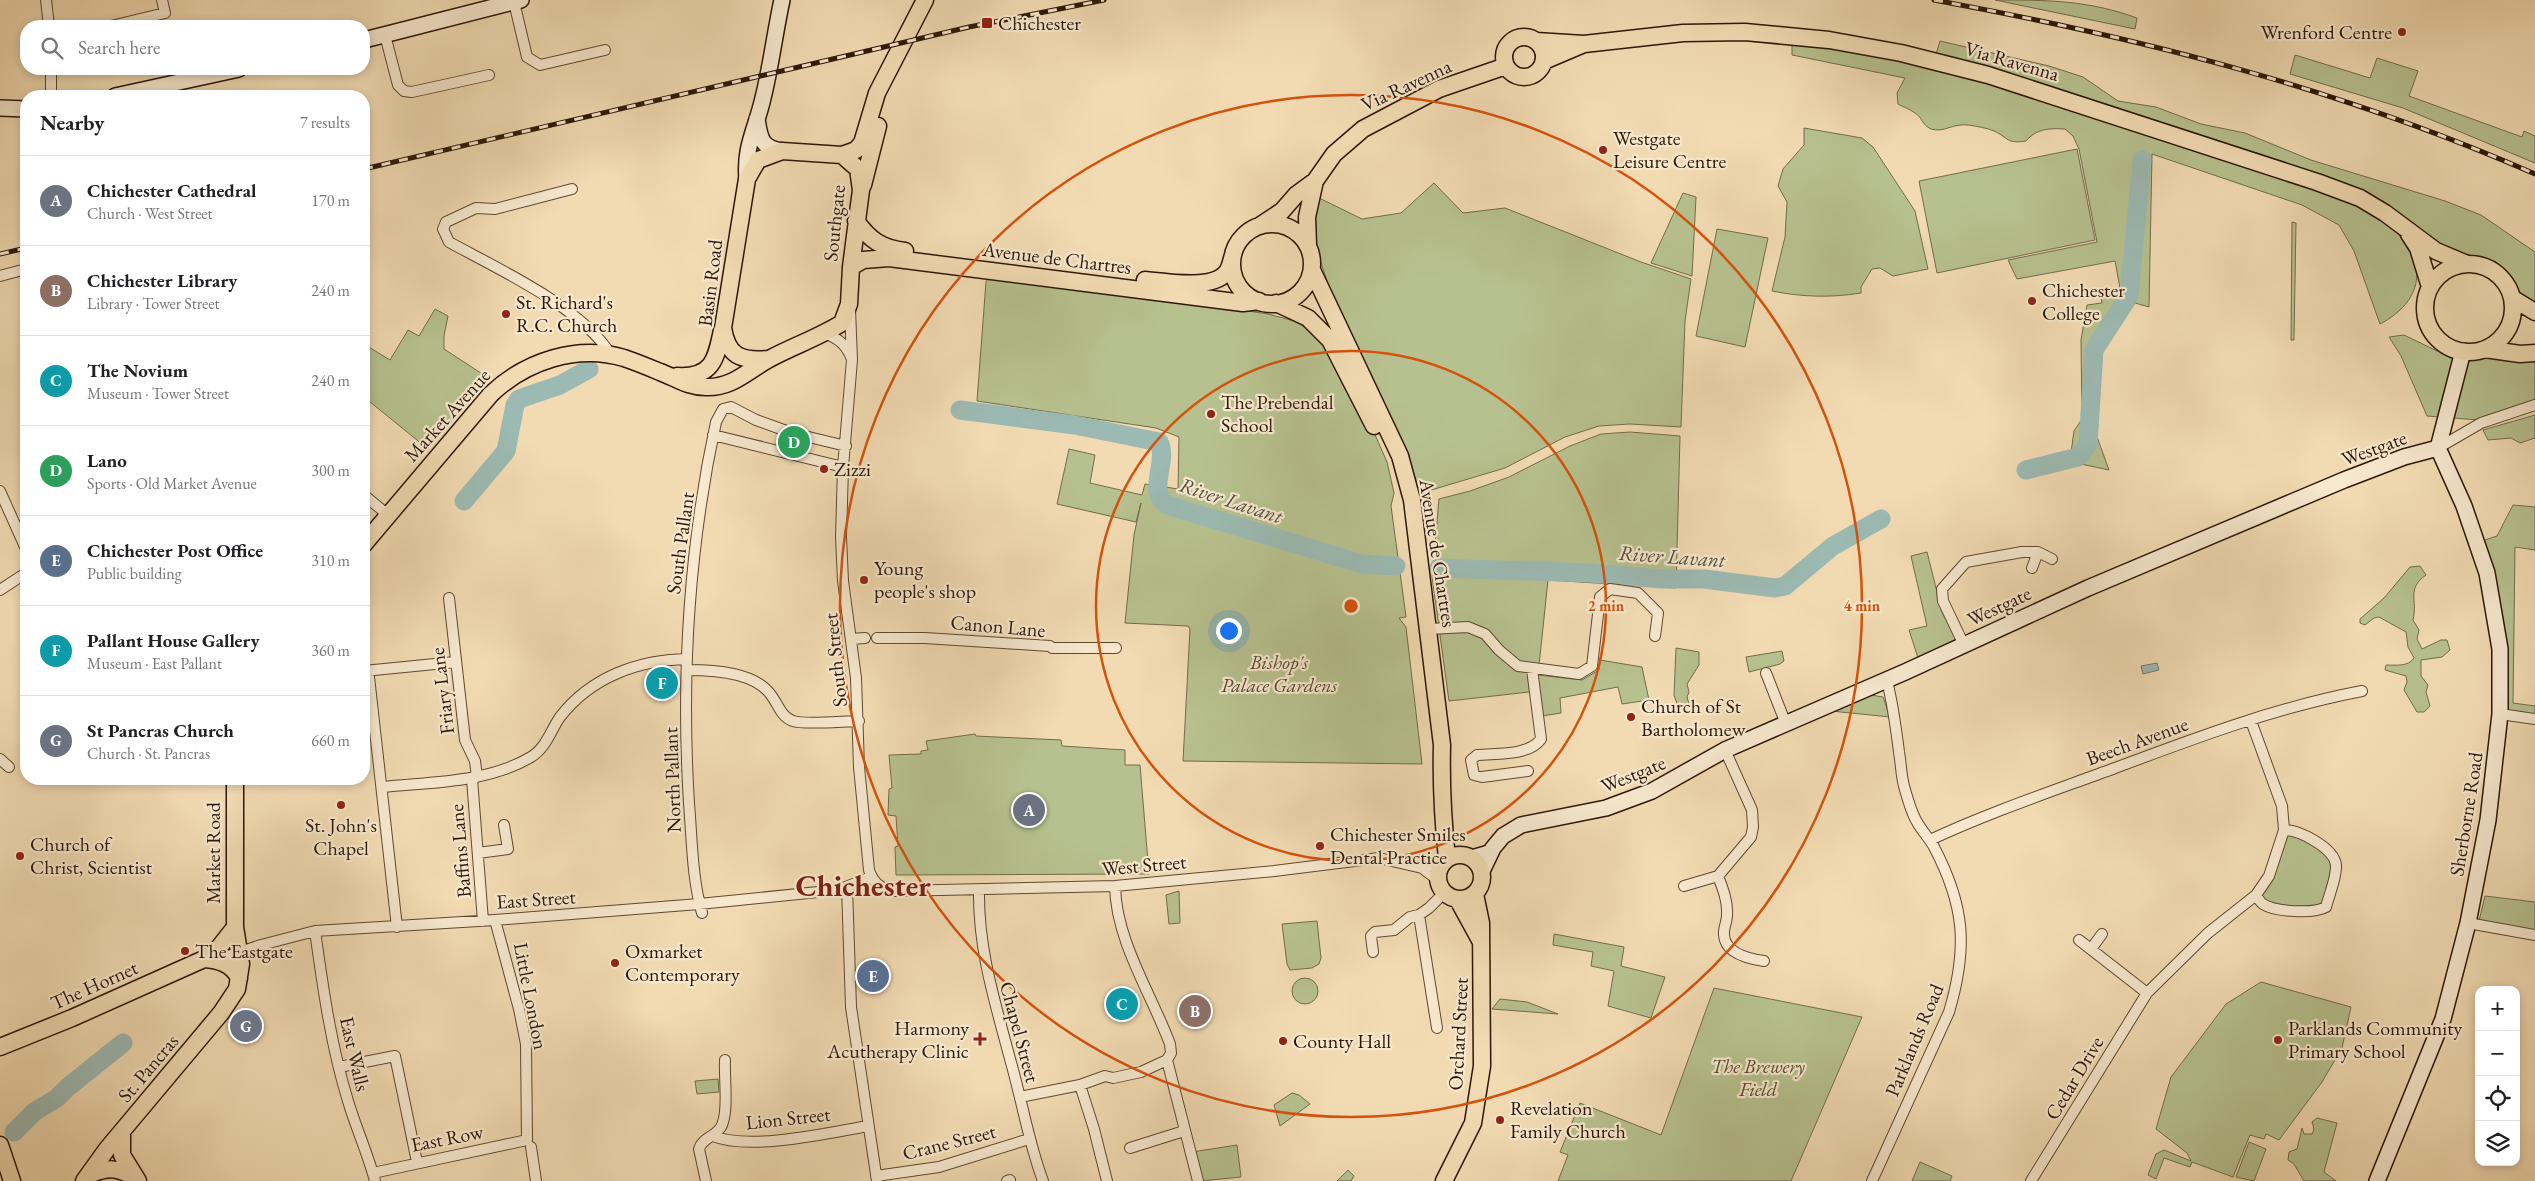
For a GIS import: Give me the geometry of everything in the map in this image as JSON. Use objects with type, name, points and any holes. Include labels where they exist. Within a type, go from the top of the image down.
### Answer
[{"type":"main road","points":[[842,155],[856,150],[862,143],[877,93],[925,0]]},
{"type":"main road","name":"Via Ravenna","points":[[1536,41],[1584,44],[1682,33],[1745,32],[1828,40],[1901,53],[1988,75],[2317,182],[2360,198],[2385,213],[2436,251],[2467,264]]},
{"type":"main road","points":[[1525,37],[1536,41],[1543,50],[1544,61],[1538,72],[1526,77],[1515,75],[1506,66],[1504,55],[1513,40],[1525,37]]},
{"type":"main road","name":"Via Ravenna","points":[[1544,61],[1584,44]]},
{"type":"main road","name":"Via Ravenna","points":[[1261,225],[1282,211],[1296,195],[1315,181],[1334,154],[1363,129],[1439,89],[1506,66]]},
{"type":"main road","points":[[861,190],[884,98],[887,75]]},
{"type":"main road","name":"Southgate","points":[[673,376],[688,386],[708,388],[731,383],[768,359],[842,323],[849,304],[851,267],[861,190],[858,169],[842,155],[782,151],[758,160],[747,179]]},
{"type":"main road","name":"Basin Road","points":[[747,179],[723,328],[725,342],[737,356],[746,360],[768,359]]},
{"type":"main road","name":"Via Ravenna","points":[[1308,245],[1309,202],[1315,181]]},
{"type":"main road","name":"Avenue de Chartres","points":[[856,221],[872,242],[893,250],[1176,283],[1207,282],[1219,279],[1227,272],[1233,255]]},
{"type":"main road","points":[[1274,224],[1288,227],[1299,234],[1308,245],[1311,253],[1312,270],[1303,289],[1291,299],[1276,303],[1259,301],[1248,296],[1235,278],[1233,255],[1238,244],[1245,234],[1261,225],[1274,224]]},
{"type":"main road","name":"Via Ravenna","points":[[2406,230],[2418,248],[2430,287]]},
{"type":"main road","name":"Avenue de Chartres","points":[[851,267],[863,260],[889,258],[1243,303],[1259,301]]},
{"type":"main road","points":[[2485,349],[2496,343],[2508,328],[2514,311],[2508,286],[2491,269],[2467,264],[2446,271],[2430,287],[2425,309],[2432,332],[2451,348],[2463,351],[2485,349],[2520,354],[2535,352]]},
{"type":"main road","name":"Avenue de Chartres","points":[[1312,270],[1400,456],[1416,520],[1442,745],[1441,773],[1444,804],[1442,821],[1446,879]]},
{"type":"main road","points":[[2512,298],[2535,312]]},
{"type":"main road","name":"Avenue de Chartres","points":[[1276,303],[1308,318],[1330,340],[1390,460],[1405,522],[1432,746],[1441,773]]},
{"type":"main road","points":[[673,376],[692,377],[704,373],[718,352],[723,328]]},
{"type":"main road","name":"Market Avenue","points":[[370,537],[491,394],[504,381],[528,367],[555,357],[582,354],[611,355],[673,376]]},
{"type":"main road","name":"Market Road","points":[[235,785],[235,926],[240,952]]},
{"type":"main road","name":"Avenue de Chartres","points":[[1444,804],[1451,820],[1455,839],[1473,862]]},
{"type":"main road","points":[[1473,862],[1482,883],[1470,898],[1446,879],[1473,862]]},
{"type":"main road","name":"Orchard Street","points":[[1446,879],[1481,942]]},
{"type":"main road","name":"Orchard Street","points":[[1444,1181],[1473,1122],[1482,1066],[1484,992],[1481,923],[1475,894]]},
{"type":"main road","points":[[235,926],[210,959],[231,967],[239,978]]},
{"type":"main road","name":"St. Pancras","points":[[87,1178],[122,1131],[230,1001],[242,964],[240,952]]},
{"type":"main road","name":"The Hornet","points":[[0,1047],[210,959]]},
{"type":"main road","points":[[122,1131],[122,1155],[136,1179]]},
{"type":"main road","points":[[0,1145],[12,1181]]},
{"type":"main road","points":[[87,1178],[102,1170],[114,1168],[136,1179]]},
{"type":"street","points":[[46,0],[48,20]]},
{"type":"street","points":[[136,20],[165,13],[162,0]]},
{"type":"street","points":[[747,179],[746,162],[751,133],[757,119],[782,0]]},
{"type":"street","points":[[370,39],[518,1],[528,57],[540,64],[605,50]]},
{"type":"street","points":[[385,35],[398,85],[404,91],[412,92],[489,75]]},
{"type":"street","points":[[51,75],[51,90]]},
{"type":"street","points":[[143,90],[211,75]]},
{"type":"street","points":[[0,108],[20,110]]},
{"type":"street","name":"Southgate","points":[[757,119],[759,132],[764,144],[770,149],[782,151]]},
{"type":"street","points":[[572,189],[495,209],[471,210],[446,222],[443,229],[449,242],[570,312],[604,343],[611,355]]},
{"type":"street","points":[[0,276],[20,271]]},
{"type":"street","name":"Southgate","points":[[846,442],[852,360],[849,304]]},
{"type":"street","points":[[824,333],[838,339],[846,346],[852,360]]},
{"type":"street","points":[[2438,448],[2463,351]]},
{"type":"street","name":"Westgate","points":[[1473,862],[1490,853],[1503,836],[1521,825],[1587,813],[1652,791],[1725,750],[1886,681],[2096,584],[2404,456],[2438,448],[2481,423],[2535,405]]},
{"type":"street","name":"South Pallant","points":[[688,670],[693,552],[713,436],[716,422],[723,409],[731,407],[756,420],[792,432],[846,442]]},
{"type":"street","points":[[713,436],[843,467]]},
{"type":"street","name":"South Street","points":[[846,442],[843,467],[842,554],[852,638],[859,721],[859,767],[871,877]]},
{"type":"street","name":"Sherborne Road","points":[[2377,1181],[2442,1019],[2468,923],[2488,820],[2500,714],[2500,649],[2488,573],[2464,506],[2438,448]]},
{"type":"street","points":[[0,491],[20,535]]},
{"type":"street","points":[[370,500],[388,515]]},
{"type":"street","points":[[1964,645],[1943,601],[1942,589],[1966,562],[2022,552],[2038,552],[2052,559]]},
{"type":"street","points":[[2032,568],[2038,552]]},
{"type":"street","points":[[0,590],[20,578]]},
{"type":"street","points":[[1429,629],[1468,627],[1485,634],[1499,650],[1518,666],[1579,674],[1592,666],[1600,597],[1610,589],[1638,593],[1658,613],[1655,636]]},
{"type":"street","name":"Friary Lane","points":[[449,598],[465,740],[475,762],[475,778]]},
{"type":"street","points":[[852,638],[865,638]]},
{"type":"street","name":"Canon Lane","points":[[876,638],[925,638],[1050,646],[1052,648],[1116,648]]},
{"type":"street","points":[[383,787],[475,778],[510,767],[533,756],[546,742],[558,720],[572,703],[592,687],[615,673],[642,664],[687,659]]},
{"type":"street","points":[[370,670],[456,662]]},
{"type":"street","points":[[1528,771],[1482,777],[1474,775],[1472,760],[1477,754],[1528,750],[1537,745],[1541,739],[1532,669]]},
{"type":"street","points":[[688,670],[750,679],[770,693],[783,715],[793,722],[859,721]]},
{"type":"street","name":"North Pallant","points":[[688,670],[686,757],[693,850],[701,908]]},
{"type":"street","points":[[1766,673],[1786,724]]},
{"type":"street","name":"Parklands Road","points":[[1872,1181],[1950,1012],[1957,987],[1961,955],[1961,920],[1956,896],[1930,840],[1916,821],[1903,784],[1893,704],[1886,681]]},
{"type":"street","points":[[370,685],[383,787],[397,927]]},
{"type":"street","name":"Beech Avenue","points":[[1930,840],[2047,793],[2186,742],[2328,698],[2362,691]]},
{"type":"street","points":[[2500,714],[2535,719]]},
{"type":"street","name":"Cedar Drive","points":[[2031,1181],[2147,993],[2208,933],[2256,895],[2268,876],[2284,830],[2280,799],[2251,721]]},
{"type":"street","points":[[1684,886],[1718,876],[1747,844],[1754,827],[1752,810],[1725,750]]},
{"type":"street","points":[[0,758],[9,767]]},
{"type":"street","name":"Baffins Lane","points":[[475,778],[483,921]]},
{"type":"street","points":[[478,853],[508,849],[504,825]]},
{"type":"street","points":[[2256,895],[2262,904],[2275,909],[2318,911],[2326,907],[2336,866],[2333,857],[2304,833],[2284,830]]},
{"type":"street","name":"West Street","points":[[871,877],[883,889],[895,891],[1091,887],[1274,871],[1379,858],[1422,868],[1446,879]]},
{"type":"street","name":"West Street","points":[[1422,868],[1446,879]]},
{"type":"street","points":[[1718,876],[1726,897],[1727,915],[1724,936],[1727,944],[1744,958],[1764,962]]},
{"type":"street","name":"East Street","points":[[240,952],[315,931],[701,908],[838,890],[871,877]]},
{"type":"street","points":[[1373,952],[1371,936],[1375,932],[1394,930],[1410,917],[1419,915],[1446,879]]},
{"type":"street","points":[[1020,1097],[1080,1085],[1106,1076],[1113,1078],[1141,1072],[1167,1060],[1171,1053],[1170,1044],[1127,941],[1115,896],[1115,886]]},
{"type":"street","points":[[847,887],[851,1007],[876,1179]]},
{"type":"street","name":"Chapel Street","points":[[979,890],[980,920],[986,970],[1020,1097],[1029,1139],[1043,1181]]},
{"type":"street","points":[[1419,915],[1437,1028]]},
{"type":"street","name":"Little London","points":[[496,920],[526,1044],[529,1143],[536,1181]]},
{"type":"street","points":[[2468,923],[2535,935]]},
{"type":"street","name":"East Walls","points":[[315,931],[329,1024],[339,1066],[348,1101],[374,1177]]},
{"type":"street","points":[[2091,949],[2102,934]]},
{"type":"street","points":[[2079,940],[2147,993]]},
{"type":"street","name":"The Hornet","points":[[210,959],[240,952]]},
{"type":"street","points":[[339,1066],[395,1056],[417,1162]]},
{"type":"street","points":[[706,1181],[699,1148],[701,1143],[713,1136],[723,1123],[726,1060]]},
{"type":"street","points":[[1167,1060],[1198,1181]]},
{"type":"street","points":[[1080,1085],[1094,1129],[1106,1181]]},
{"type":"street","name":"Lion Street","points":[[713,1136],[725,1141],[789,1139],[868,1126]]},
{"type":"street","points":[[1130,1148],[1184,1131]]},
{"type":"street","name":"Crane Street","points":[[876,1179],[939,1167],[1029,1139]]},
{"type":"street","name":"East Row","points":[[374,1177],[417,1162],[529,1143]]},
{"type":"green space","points":[[1995,0],[2084,4],[2137,18],[2135,29]]},
{"type":"green space","points":[[1940,41],[2049,66],[2083,77],[2118,101],[2156,107],[2201,124],[2245,133],[2311,160],[2445,201],[2481,215],[2535,252],[2535,304],[2517,294],[2505,272],[2492,262],[2437,247],[2388,209],[2237,149],[1989,67],[1936,54]]},
{"type":"green space","points":[[1792,42],[1899,58],[1986,81],[2357,202],[2390,226],[2405,243],[2413,256],[2416,282],[2412,294],[2405,305],[2380,324],[2354,251],[2339,225],[2302,205],[2152,154],[2149,307],[2135,303],[2101,352],[2092,423],[2109,470],[2081,464],[2069,467],[2074,431],[2082,419],[2081,340],[2087,305],[2102,303],[2100,292],[2120,288],[2115,261],[2017,279],[2008,260],[2097,242],[2079,149],[2073,136],[2065,129],[2048,129],[2034,134],[2026,141],[2015,142],[1991,130],[1971,125],[1958,125],[1940,130],[1931,129],[1911,110],[1898,104],[1897,93],[1905,78],[1792,55]]},
{"type":"green space","points":[[2295,55],[2370,78],[2377,58],[2418,71],[2409,96],[2522,137],[2524,131],[2535,136],[2535,163],[2403,108],[2290,74]]},
{"type":"green space","points":[[1804,128],[1862,138],[1873,147],[1915,211],[1928,269],[1893,276],[1880,268],[1872,269],[1861,287],[1861,293],[1816,296],[1772,291],[1785,237],[1787,202],[1778,186],[1783,169],[1804,145]]},
{"type":"green space","points":[[2077,149],[2095,240],[1937,273],[1919,181]]},
{"type":"green space","points":[[1434,183],[1463,213],[1505,208],[1641,262],[1691,279],[1685,321],[1681,427],[1630,424],[1599,426],[1565,437],[1505,468],[1418,494],[1400,435],[1349,335],[1326,278],[1315,245],[1313,223],[1315,196],[1362,219],[1401,213]]},
{"type":"green space","points":[[1683,193],[1696,197],[1692,276],[1651,263]]},
{"type":"green space","points":[[2292,222],[2296,223],[2294,340],[2291,340]]},
{"type":"green space","points":[[1717,229],[1768,238],[1745,347],[1696,336]]},
{"type":"green space","name":"Bishop's Palace Gardens","points":[[990,273],[1268,314],[1294,321],[1310,330],[1321,342],[1372,428],[1387,462],[1394,493],[1391,506],[1406,617],[1399,618],[1406,627],[1422,764],[1183,761],[1190,629],[1188,626],[1125,623],[1134,535],[1141,503],[1136,522],[1057,504],[1069,449],[1095,455],[1090,483],[1142,495],[1145,484],[1178,489],[1179,437],[1156,428],[977,401],[986,282]]},
{"type":"green space","points":[[435,309],[448,316],[444,336],[444,349],[487,377],[486,381],[428,449],[370,402],[370,348],[390,360],[408,330],[419,336]]},
{"type":"green space","points":[[2404,335],[2437,351],[2483,356],[2535,356],[2535,401],[2479,420],[2427,416],[2401,356],[2389,337]]},
{"type":"green space","points":[[2535,415],[2535,438],[2520,443],[2511,438],[2488,440],[2483,430]]},
{"type":"green space","points":[[1630,432],[1680,436],[1676,588],[1548,580],[1538,675],[1582,680],[1599,670],[1600,660],[1642,667],[1649,700],[1622,704],[1618,687],[1560,698],[1561,713],[1542,716],[1538,691],[1449,701],[1432,577],[1439,499],[1470,491],[1509,477],[1570,446],[1601,434]]},
{"type":"green space","points":[[2513,505],[2535,507],[2535,550],[2515,547],[2513,703],[2535,706],[2535,717],[2503,712],[2482,541],[2497,536]]},
{"type":"green space","points":[[1927,552],[1942,612],[1956,639],[1918,658],[1909,630],[1927,626],[1911,556]]},
{"type":"green space","points":[[2420,566],[2426,575],[2416,585],[2414,590],[2413,620],[2419,630],[2417,639],[2422,649],[2441,640],[2447,640],[2450,650],[2442,657],[2421,660],[2421,676],[2428,685],[2426,692],[2430,706],[2424,712],[2417,712],[2404,690],[2407,682],[2406,676],[2385,670],[2386,665],[2405,664],[2414,658],[2408,647],[2406,632],[2379,617],[2374,618],[2365,625],[2360,623],[2360,619],[2384,598],[2410,567]]},
{"type":"green space","points":[[1676,648],[1699,652],[1699,665],[1687,684],[1689,692],[1687,697],[1690,707],[1679,710],[1674,695]]},
{"type":"green space","points":[[1782,651],[1784,661],[1780,664],[1749,672],[1746,657]]},
{"type":"green space","points":[[1871,695],[1883,697],[1890,717],[1831,711]]},
{"type":"green space","points":[[975,734],[976,736],[1061,740],[1062,746],[1125,750],[1125,765],[1140,765],[1149,874],[896,875],[895,847],[898,846],[896,816],[888,815],[889,789],[892,788],[889,755],[921,754],[921,751],[928,750],[926,741]]},
{"type":"green space","points":[[2287,833],[2304,835],[2331,858],[2333,867],[2324,905],[2312,908],[2275,906],[2264,901],[2262,898],[2260,894]]},
{"type":"green space","points":[[1179,891],[1180,923],[1169,924],[1166,895]]},
{"type":"green space","points":[[2485,896],[2535,902],[2535,931],[2479,921]]},
{"type":"green space","points":[[1317,921],[1321,958],[1319,964],[1312,968],[1290,970],[1287,964],[1282,924]]},
{"type":"green space","points":[[1554,934],[1624,947],[1621,966],[1665,977],[1651,1018],[1608,1006],[1614,971],[1591,966],[1593,952],[1553,945]]},
{"type":"green space","points":[[1305,978],[1314,982],[1318,991],[1314,1000],[1305,1004],[1296,1000],[1292,991],[1296,982]]},
{"type":"green space","name":"Parklands Community Primary School","points":[[2261,982],[2351,1007],[2342,1048],[2322,1082],[2279,1140],[2266,1134],[2264,1139],[2250,1135],[2233,1177],[2192,1162],[2190,1167],[2164,1158],[2156,1179],[2148,1175],[2156,1154],[2164,1150],[2191,1161],[2187,1153],[2156,1129],[2171,1077],[2226,1004]]},
{"type":"green space","name":"The Brewery Field","points":[[1714,988],[1862,1017],[1791,1181],[1558,1181],[1568,1155],[1560,1152],[1580,1103],[1661,1135]]},
{"type":"green space","points":[[1500,999],[1527,1002],[1558,1014],[1492,1009]]},
{"type":"green space","points":[[718,1079],[719,1092],[697,1094],[695,1081]]},
{"type":"green space","points":[[1292,1093],[1299,1095],[1310,1104],[1280,1126],[1274,1105]]},
{"type":"green space","points":[[2317,1118],[2337,1123],[2324,1172],[2336,1181],[2304,1181],[2294,1164],[2288,1160],[2289,1152],[2297,1149],[2302,1128],[2304,1134],[2312,1134],[2314,1129],[2312,1122]]},
{"type":"green space","points":[[2249,1142],[2266,1149],[2254,1181],[2236,1177]]},
{"type":"green space","points":[[1237,1145],[1241,1177],[1200,1181],[1192,1152]]},
{"type":"green space","points":[[1920,1162],[1952,1176],[1950,1181],[1912,1181]]},
{"type":"green space","points":[[1348,1170],[1354,1176],[1351,1181],[1337,1181]]},
{"type":"water","points":[[2157,663],[2159,670],[2143,674],[2141,666]]},
{"type":"waterway","name":"River Lavant","points":[[2026,470],[2078,457],[2088,445],[2094,350],[2129,296],[2142,160]]},
{"type":"waterway","name":"River Lavant","points":[[464,501],[506,451],[515,405],[519,399],[560,385],[589,369]]},
{"type":"waterway","name":"River Lavant","points":[[960,410],[1075,425],[1159,442],[1162,458],[1158,492],[1161,499],[1167,505],[1362,564],[1396,566]]},
{"type":"waterway","name":"River Lavant","points":[[1439,568],[1590,573],[1661,579],[1704,579],[1775,588],[1785,586],[1833,546],[1881,519]]},
{"type":"waterway","name":"River Lavant","points":[[14,1132],[34,1112],[57,1098],[123,1043]]},
{"type":"railway","points":[[370,168],[969,27],[1104,0]]},
{"type":"railway","points":[[1934,0],[2088,31],[2240,69],[2388,116],[2535,174]]},
{"type":"railway","points":[[0,254],[20,249]]},
{"type":"place","name":"Chichester","points":[[987,23]]},
{"type":"place","name":"Wrenford Centre","points":[[2402,32]]},
{"type":"place","name":"Westgate Leisure Centre","points":[[1603,150]]},
{"type":"place","name":"Chichester College","points":[[2032,301]]},
{"type":"place","name":"St. Richard's R.C. Church","points":[[506,314]]},
{"type":"place","name":"The Prebendal School","points":[[1211,414]]},
{"type":"place","name":"Lano","points":[[794,442]]},
{"type":"place","name":"Zizzi","points":[[824,469]]},
{"type":"place","name":"Young people's shop","points":[[864,580]]},
{"type":"place","name":"Pallant House Gallery","points":[[662,683]]},
{"type":"place","name":"Church of St Bartholomew","points":[[1631,717]]},
{"type":"place","name":"St. John's Chapel","points":[[341,805]]},
{"type":"place","name":"Chichester Cathedral","points":[[1029,810]]},
{"type":"place","name":"Chichester Smiles Dental Practice","points":[[1320,846]]},
{"type":"place","name":"Church of Christ, Scientist","points":[[20,856]]},
{"type":"place","name":"The Eastgate","points":[[185,951]]},
{"type":"place","name":"Oxmarket Contemporary","points":[[615,963]]},
{"type":"place","name":"Chichester Post Office","points":[[873,976]]},
{"type":"place","name":"The Novium","points":[[1122,1004]]},
{"type":"place","name":"Chichester Library","points":[[1195,1011]]},
{"type":"place","name":"St Pancras Church","points":[[246,1026]]},
{"type":"place","name":"Harmony Acutherapy Clinic","points":[[980,1039]]},
{"type":"place","name":"Parklands Community Primary School","points":[[2278,1040]]},
{"type":"place","name":"County Hall","points":[[1283,1041]]},
{"type":"place","name":"Revelation Family Church","points":[[1500,1120]]},
{"type":"district","name":"Chichester","points":[[863,885]]}]
